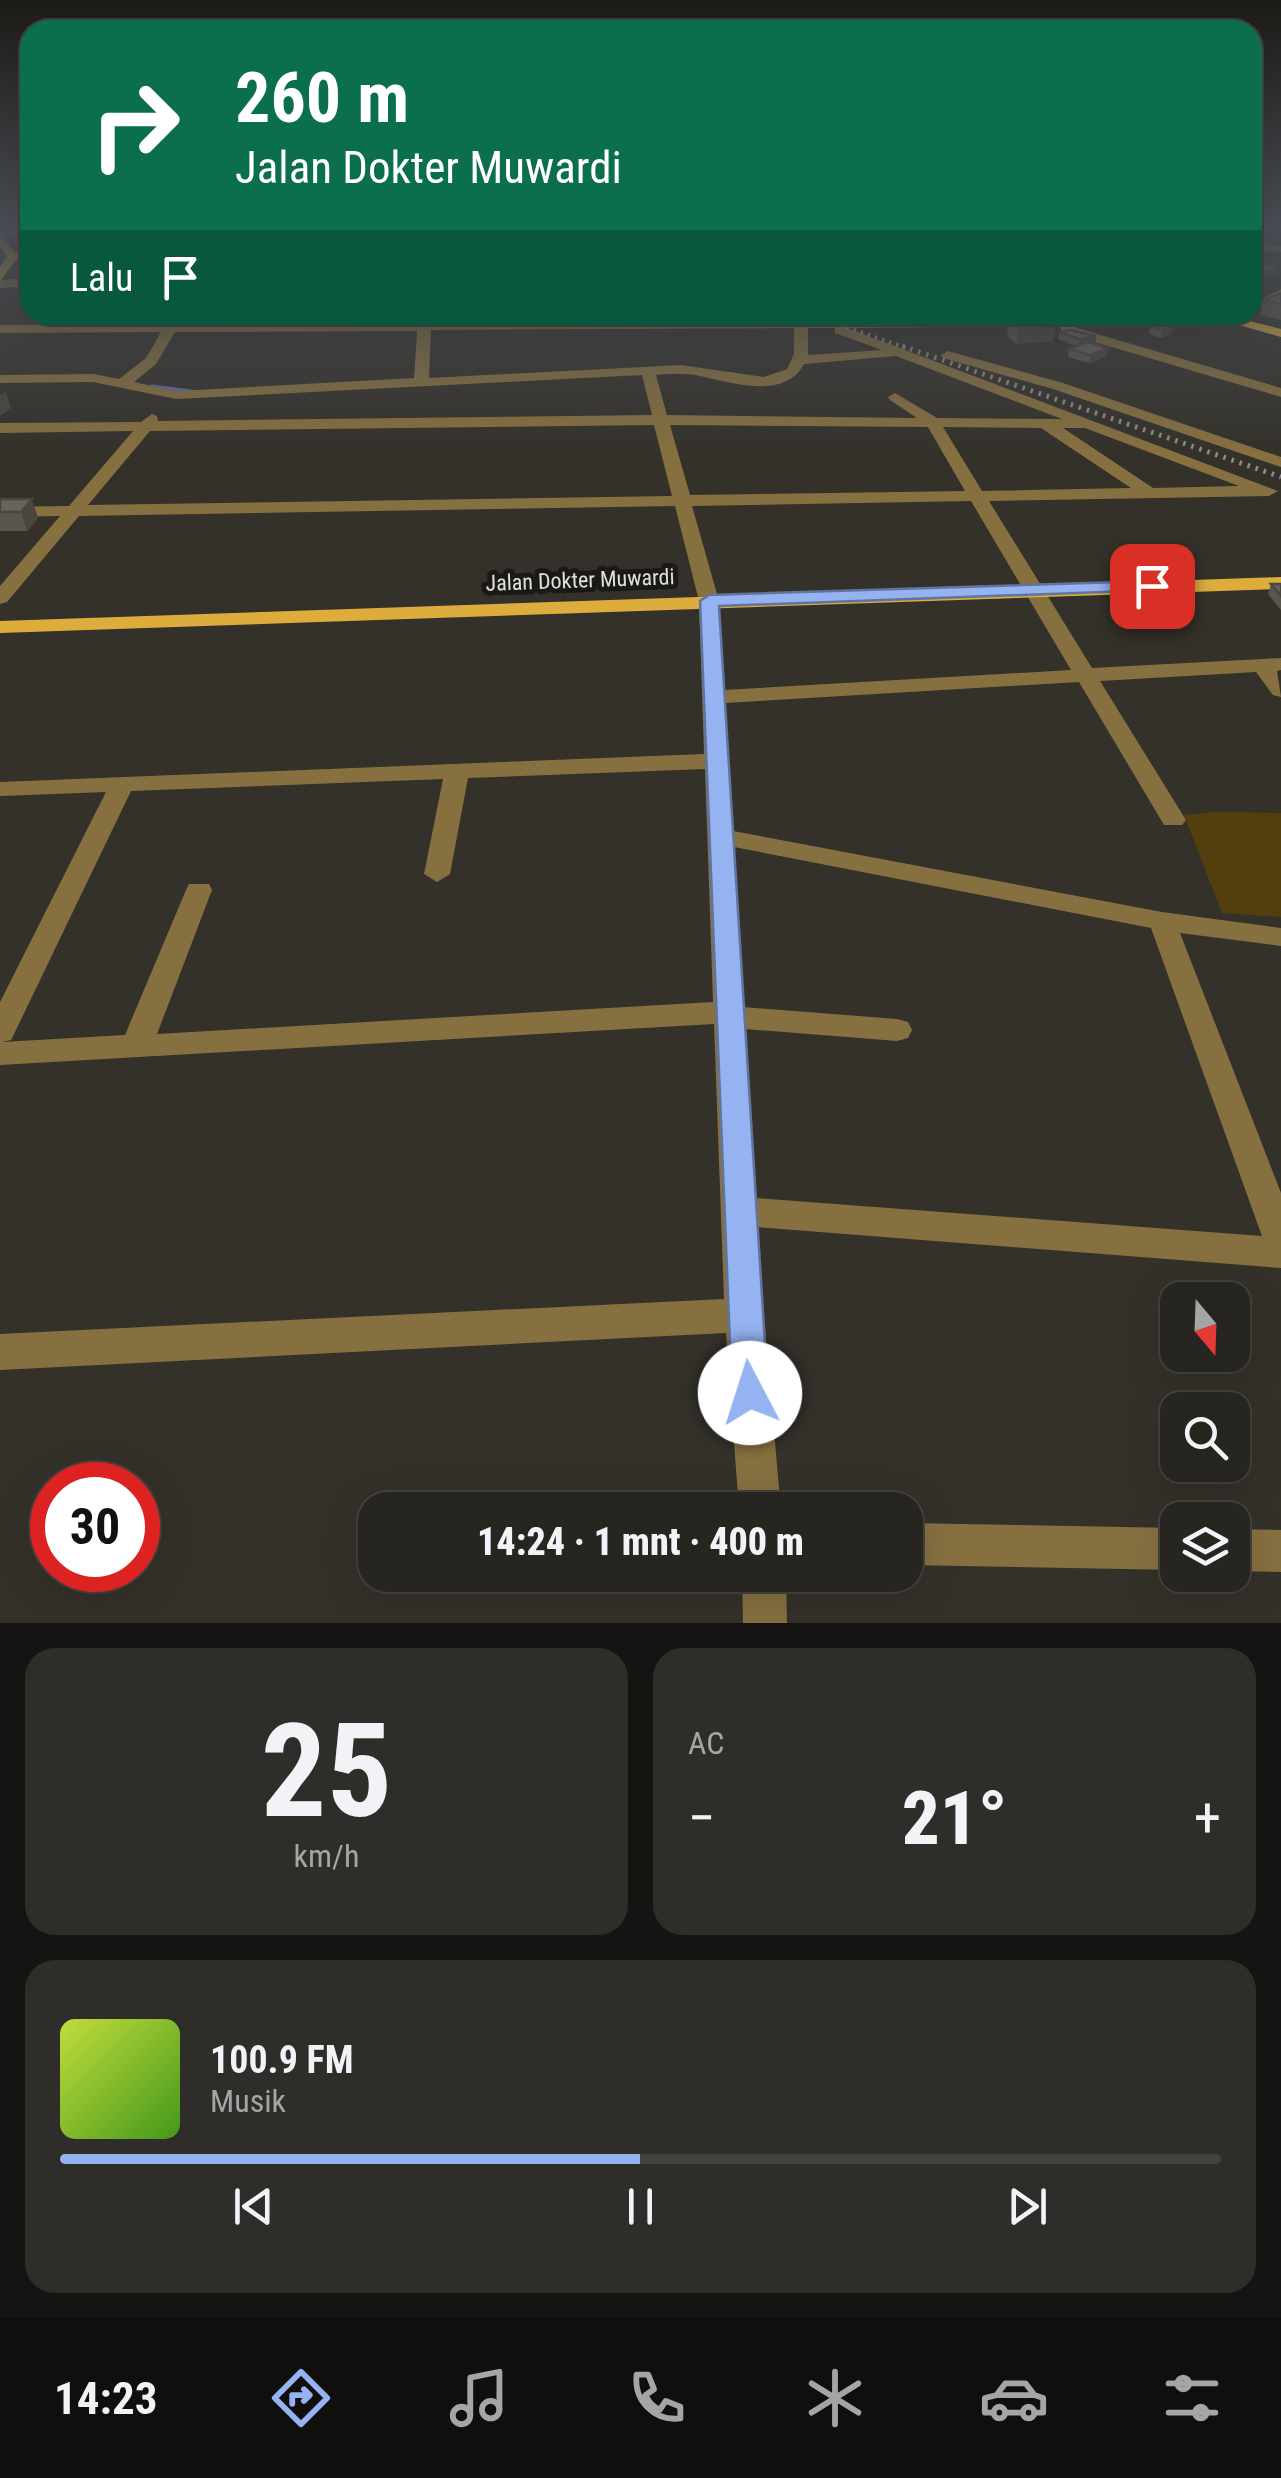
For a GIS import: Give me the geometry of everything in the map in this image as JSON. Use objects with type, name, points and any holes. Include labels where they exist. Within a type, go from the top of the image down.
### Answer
[{"type":"main road","name":"Jalan Dokter Muwardi","points":[[0,627],[1281,583]]},
{"type":"street","points":[[0,329],[101,325]]},
{"type":"street","points":[[126,382],[151,361],[174,325]]},
{"type":"street","points":[[421,382],[425,325]]},
{"type":"street","points":[[0,379],[93,378],[176,395],[701,369],[728,380],[763,381],[782,378],[795,370],[800,360],[799,325]]},
{"type":"street","points":[[835,325],[1082,424],[1275,493]]},
{"type":"street","points":[[857,325],[1058,386],[1281,462]]},
{"type":"street","points":[[1054,325],[1281,393]]},
{"type":"street","points":[[800,360],[900,354]]},
{"type":"street","points":[[648,372],[709,601],[743,1314],[758,1492]]},
{"type":"street","points":[[274,424],[286,392]]},
{"type":"street","points":[[0,598],[144,426],[176,395]]},
{"type":"street","points":[[895,397],[931,420],[1173,820]]},
{"type":"street","points":[[0,428],[663,420],[1082,424]]},
{"type":"street","points":[[1046,424],[1151,494]]},
{"type":"street","points":[[0,512],[1275,493]]},
{"type":"street","points":[[714,698],[1272,664],[1281,690]]},
{"type":"street","points":[[0,789],[718,761]]},
{"type":"street","points":[[437,874],[457,771]]},
{"type":"street","points":[[0,1032],[122,784]]},
{"type":"street","points":[[721,837],[1162,921],[1281,937]]},
{"type":"street","points":[[136,1048],[199,890]]},
{"type":"street","points":[[1162,921],[1281,1239]]},
{"type":"street","points":[[0,1054],[730,1014],[898,1030]]},
{"type":"street","points":[[739,1211],[1281,1253]]},
{"type":"street","points":[[0,1352],[743,1314]]},
{"type":"street","points":[[923,1544],[1160,1549]]},
{"type":"street","points":[[1250,1550],[1281,1551]]},
{"type":"street","points":[[764,1592],[765,1623]]},
{"type":"shaded area","points":[[1281,813],[1281,917],[1222,913],[1184,815]]},
{"type":"building","points":[[1015,325],[1056,326],[1019,328]]},
{"type":"building","points":[[1170,325],[1174,326],[1163,330],[1150,326]]},
{"type":"building","points":[[1070,330],[1096,336],[1079,339],[1060,332]]},
{"type":"building","points":[[1087,342],[1108,348],[1090,355],[1069,349]]},
{"type":"building","points":[[0,499],[32,499],[21,512],[0,512]]},
{"type":"waterway","points":[[152,387],[191,392]]},
{"type":"railway","points":[[840,325],[909,349]]},
{"type":"railway","points":[[902,346],[1281,477]]},
{"type":"route","points":[[750,1393],[709,601],[1152,586]]}]
